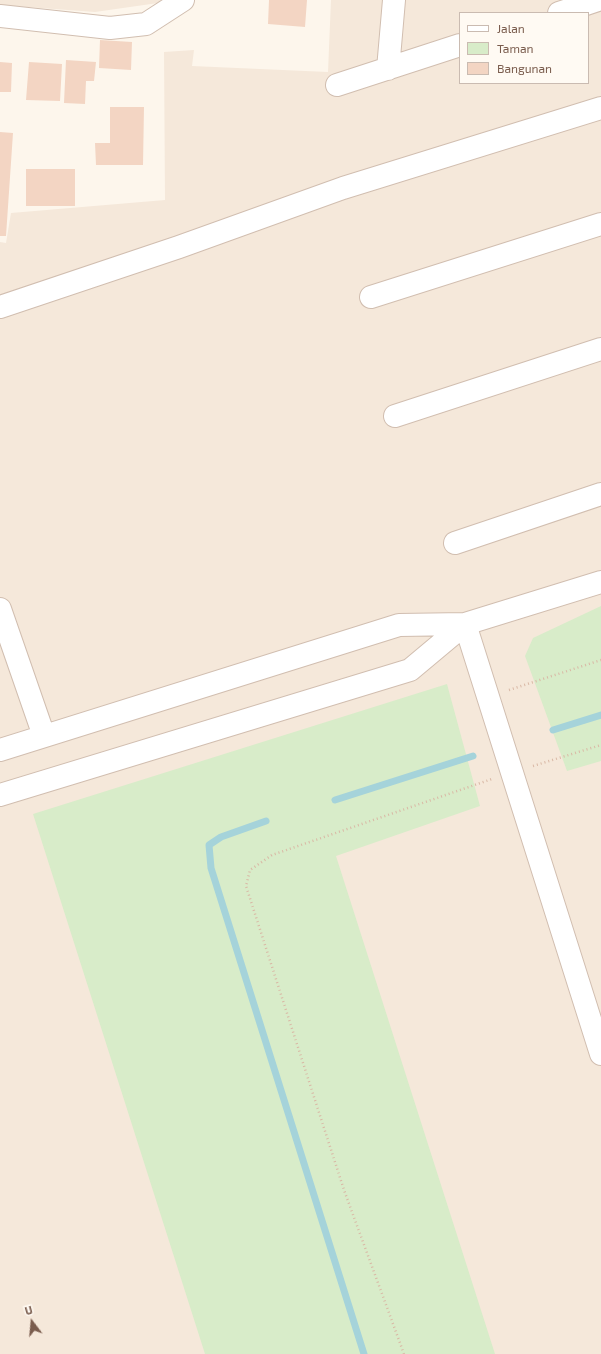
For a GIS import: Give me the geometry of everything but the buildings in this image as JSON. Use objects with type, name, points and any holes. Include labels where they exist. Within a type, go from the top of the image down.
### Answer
[{"type":"street","points":[[0,16],[110,28],[146,24],[183,0]]},
{"type":"street","points":[[388,69],[394,0]]},
{"type":"street","points":[[562,12],[598,0]]},
{"type":"street","points":[[337,85],[459,45]]},
{"type":"street","points":[[0,307],[179,247],[343,188],[601,108]]},
{"type":"street","points":[[371,297],[601,224]]},
{"type":"street","points":[[395,416],[601,349]]},
{"type":"street","points":[[455,543],[601,494]]},
{"type":"street","points":[[0,750],[399,625],[465,624],[601,582]]},
{"type":"street","points":[[0,609],[44,736]]},
{"type":"street","points":[[465,624],[601,1054]]},
{"type":"street","points":[[0,795],[410,670],[465,624]]},
{"type":"path","points":[[488,696],[601,660]]},
{"type":"path","points":[[404,1354],[344,1190],[246,886],[250,870],[272,855],[512,773],[601,745]]},
{"type":"shaded area","points":[[0,0],[161,0],[158,3],[95,12],[0,5]]},
{"type":"shaded area","points":[[331,0],[601,0],[601,1354],[0,1354],[0,242],[6,243],[11,213],[165,200],[164,52],[194,50],[192,66],[328,72]]},
{"type":"green space","points":[[601,606],[601,761],[567,771],[525,656],[533,638]]},
{"type":"green space","points":[[447,684],[480,806],[336,856],[495,1354],[205,1354],[33,814]]},
{"type":"waterway","points":[[553,730],[601,715]]},
{"type":"waterway","points":[[335,800],[473,756]]},
{"type":"waterway","points":[[266,821],[221,837],[209,845],[211,868],[364,1354]]}]
